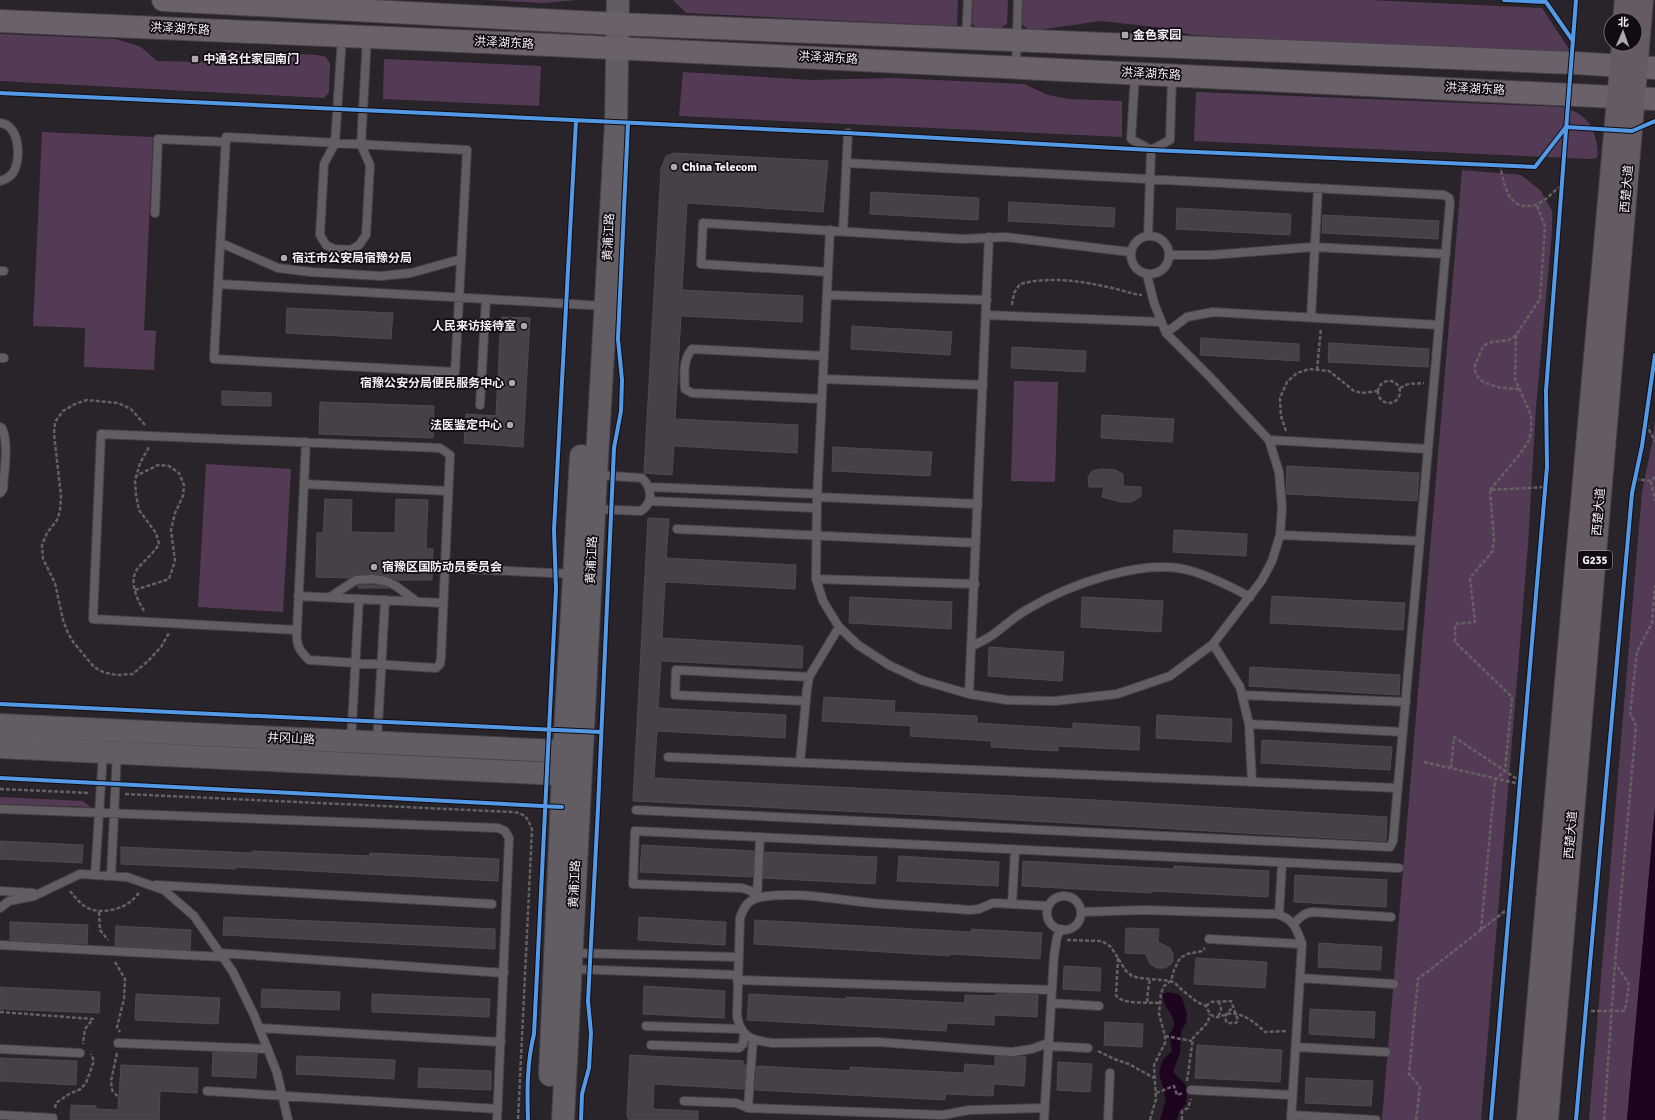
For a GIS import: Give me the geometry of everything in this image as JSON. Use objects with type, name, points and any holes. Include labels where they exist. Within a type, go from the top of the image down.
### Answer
[{"type":"highway","points":[[1625,12],[1626,0]]},
{"type":"highway","name":"西楚大道","points":[[1547,1120],[1636,98],[1642,0]]},
{"type":"highway","name":"西楚大道","points":[[1627,52],[1637,67]]},
{"type":"highway","name":"西楚大道","points":[[1528,1120],[1636,98]]},
{"type":"main road","name":"洪泽湖东路","points":[[163,0],[611,24],[1637,67]]},
{"type":"main road","name":"洪泽湖东路","points":[[0,21],[1016,67],[1636,98]]},
{"type":"street","name":"黄浦江路","points":[[604,0],[611,24]]},
{"type":"street","name":"黄浦江路","points":[[583,574],[594,509],[596,475],[601,122],[610,48],[611,24],[618,0]]},
{"type":"street","name":"黄浦江路","points":[[548,1120],[563,960],[598,305]]},
{"type":"street","name":"井冈山路","points":[[0,725],[351,753],[376,754],[573,751]]},
{"type":"street","name":"井冈山路","points":[[0,748],[110,753],[351,753]]},
{"type":"street","name":"井冈山路","points":[[376,754],[572,775]]},
{"type":"street","name":"黄浦江路","points":[[563,960],[563,1120]]},
{"type":"lane","points":[[966,38],[968,0]]},
{"type":"lane","points":[[1016,67],[1018,0]]},
{"type":"lane","points":[[342,36],[335,143],[324,164],[320,235],[326,245],[334,250],[351,250],[359,245],[366,235],[370,165],[361,145],[367,37]]},
{"type":"lane","points":[[1135,73],[1131,140],[1151,150]]},
{"type":"lane","points":[[1151,150],[1170,140],[1172,75]]},
{"type":"lane","points":[[0,123],[6,123],[15,133],[18,150],[15,168],[12,175],[0,181]]},
{"type":"lane","points":[[843,231],[848,133]]},
{"type":"lane","points":[[226,137],[467,150],[455,372],[214,359],[226,142],[226,137]]},
{"type":"lane","points":[[155,213],[158,139],[226,142]]},
{"type":"lane","points":[[1148,236],[1151,150]]},
{"type":"lane","points":[[636,810],[1390,846],[1393,842],[1446,254],[1450,203],[1449,198],[1444,195],[1150,178],[847,163]]},
{"type":"lane","points":[[1311,318],[1318,188]]},
{"type":"lane","points":[[828,272],[701,264],[703,223],[963,238],[1005,237],[1130,252]]},
{"type":"lane","points":[[830,230],[817,496],[816,579],[822,601],[840,627],[858,645],[888,665],[921,680],[969,694],[1007,700],[1055,701],[1117,694],[1170,676],[1213,644],[1250,597],[1262,580],[1272,561],[1280,535],[1282,508],[1279,472],[1269,440],[1210,376],[1166,333],[1152,295],[1147,275]]},
{"type":"lane","points":[[1148,236],[1157,237],[1162,240],[1166,244],[1170,255],[1168,262],[1160,272],[1147,275],[1141,273],[1132,264],[1130,252],[1140,238],[1148,236]]},
{"type":"lane","points":[[969,694],[989,237]]},
{"type":"lane","points":[[221,243],[278,268],[311,272],[381,276],[411,273],[461,259]]},
{"type":"lane","points":[[1170,255],[1211,255],[1314,247],[1446,254]]},
{"type":"lane","points":[[218,284],[598,305]]},
{"type":"lane","points":[[827,295],[987,300]]},
{"type":"lane","points":[[480,405],[486,299]]},
{"type":"lane","points":[[1166,333],[1187,317],[1213,312],[1439,325]]},
{"type":"lane","points":[[986,315],[1161,322]]},
{"type":"lane","points":[[822,400],[692,393],[685,389],[684,380],[687,355],[692,349],[824,356]]},
{"type":"lane","points":[[823,379],[983,385]]},
{"type":"lane","points":[[0,427],[4,433],[5,441],[3,489],[0,493]]},
{"type":"lane","points":[[297,630],[93,619],[101,434],[306,442],[440,448],[450,455],[440,664],[436,668],[309,660],[298,649],[298,596],[306,442]]},
{"type":"lane","points":[[1269,440],[1428,449]]},
{"type":"lane","points":[[594,509],[641,510],[648,504],[651,496],[650,487],[642,478],[596,475]]},
{"type":"lane","points":[[304,484],[448,491]]},
{"type":"lane","points":[[650,487],[978,504]]},
{"type":"lane","points":[[649,501],[817,508]]},
{"type":"lane","points":[[677,529],[976,543]]},
{"type":"lane","points":[[1280,535],[1420,541]]},
{"type":"lane","points":[[972,646],[990,637],[1027,609],[1052,596],[1106,576],[1145,568],[1166,567],[1187,570],[1216,579],[1250,597]]},
{"type":"lane","points":[[445,568],[583,574]]},
{"type":"lane","points":[[816,579],[974,584]]},
{"type":"lane","points":[[330,597],[356,580],[372,580],[386,581],[416,602]]},
{"type":"lane","points":[[298,596],[443,603]]},
{"type":"lane","points":[[351,753],[359,599]]},
{"type":"lane","points":[[376,754],[385,600]]},
{"type":"lane","points":[[800,762],[809,677],[840,627]]},
{"type":"lane","points":[[1213,644],[1240,687],[1242,694],[1249,724],[1252,782]]},
{"type":"lane","points":[[806,701],[675,695],[676,670],[809,677]]},
{"type":"lane","points":[[1242,694],[1406,702]]},
{"type":"lane","points":[[1249,724],[1403,732]]},
{"type":"lane","points":[[95,875],[100,793],[110,753]]},
{"type":"lane","points":[[110,753],[115,794],[111,876]]},
{"type":"lane","points":[[668,757],[1398,788]]},
{"type":"lane","points":[[0,809],[498,828],[505,831],[509,838],[497,1120]]},
{"type":"lane","points":[[757,898],[751,890],[742,888],[633,884],[635,831],[1399,868]]},
{"type":"lane","points":[[757,898],[760,837]]},
{"type":"lane","points":[[1012,904],[1015,850]]},
{"type":"lane","points":[[1279,915],[1282,863]]},
{"type":"lane","points":[[0,908],[9,901],[39,894],[80,874],[127,877],[164,890],[194,916],[233,972],[259,1028],[277,1073],[288,1120]]},
{"type":"lane","points":[[147,884],[492,904]]},
{"type":"lane","points":[[0,891],[39,894]]},
{"type":"lane","points":[[651,1045],[739,1048],[743,1044],[742,1031],[736,1016],[738,957],[742,911],[745,905],[757,898],[785,895],[804,896],[970,910],[979,909],[993,903],[1048,906]]},
{"type":"lane","points":[[1067,896],[1077,902],[1082,912],[1079,922],[1075,926],[1066,930],[1056,928],[1049,921],[1047,911],[1048,906],[1056,898],[1067,896]]},
{"type":"lane","points":[[1082,912],[1145,910],[1285,916],[1294,924],[1302,944],[1291,1118],[1376,1120]]},
{"type":"lane","points":[[1294,924],[1300,916],[1313,912],[1391,917]]},
{"type":"lane","points":[[1044,1120],[1052,990],[1057,940],[1061,929]]},
{"type":"lane","points":[[1209,939],[1302,944]]},
{"type":"lane","points":[[0,946],[221,955],[504,973]]},
{"type":"lane","points":[[563,960],[738,957]]},
{"type":"lane","points":[[563,960],[737,977],[1052,990]]},
{"type":"lane","points":[[1300,978],[1394,984]]},
{"type":"lane","points":[[1051,1003],[1099,1006]]},
{"type":"lane","points":[[646,1026],[742,1031],[753,1039],[772,1043],[878,1042],[1012,1052],[1048,1045],[1088,1048]]},
{"type":"lane","points":[[259,1028],[500,1042]]},
{"type":"lane","points":[[748,1108],[753,1039]]},
{"type":"lane","points":[[118,1043],[268,1049]]},
{"type":"lane","points":[[1296,1046],[1386,1052]]},
{"type":"lane","points":[[0,1049],[80,1053]]},
{"type":"lane","points":[[1108,1120],[1110,1073]]},
{"type":"lane","points":[[1190,1090],[1292,1095]]},
{"type":"lane","points":[[208,1091],[498,1108]]},
{"type":"lane","points":[[684,1101],[736,1103],[748,1108],[943,1115],[969,1110],[1045,1108]]},
{"type":"lane","points":[[0,1115],[53,1118]]},
{"type":"path","points":[[1542,1],[1550,8]]},
{"type":"path","points":[[1492,165],[1507,166]]},
{"type":"path","points":[[1500,165],[1505,185],[1516,204],[1523,206],[1537,205],[1562,185]]},
{"type":"path","points":[[1562,192],[1563,177]]},
{"type":"path","points":[[1519,389],[1496,387],[1476,376],[1474,365],[1484,346],[1490,343],[1509,340],[1516,334],[1540,299],[1545,227],[1537,205]]},
{"type":"path","points":[[1010,316],[1014,293],[1020,284],[1032,281],[1061,280],[1084,282],[1136,294],[1152,295]]},
{"type":"path","points":[[1317,370],[1322,318]]},
{"type":"path","points":[[1481,930],[1495,780],[1505,771],[1512,697],[1455,642],[1455,624],[1475,622],[1470,578],[1492,552],[1494,540],[1490,490],[1520,454],[1528,442],[1531,433],[1531,415],[1515,379],[1516,334]]},
{"type":"path","points":[[1290,441],[1281,416],[1280,398],[1287,382],[1297,372],[1309,369],[1329,371],[1354,390],[1362,393],[1378,391]]},
{"type":"path","points":[[1387,381],[1395,382],[1400,388],[1400,396],[1392,403],[1382,401],[1378,395],[1380,384],[1387,381]]},
{"type":"path","points":[[1400,388],[1418,382],[1434,383]]},
{"type":"path","points":[[1645,431],[1647,417]]},
{"type":"path","points":[[1646,424],[1655,441]]},
{"type":"path","points":[[135,590],[169,579],[175,561],[171,530],[175,513],[183,496],[184,485],[179,473],[169,466],[158,465],[136,476]]},
{"type":"path","points":[[1633,486],[1636,472]]},
{"type":"path","points":[[1635,479],[1651,481],[1655,478]]},
{"type":"path","points":[[1545,495],[1546,480]]},
{"type":"path","points":[[1651,481],[1655,501]]},
{"type":"path","points":[[1490,490],[1546,487]]},
{"type":"path","points":[[1604,1120],[1615,963],[1636,726],[1630,713],[1637,652],[1652,622],[1655,585]]},
{"type":"path","points":[[1451,768],[1454,736],[1520,783]]},
{"type":"path","points":[[1424,762],[1496,779],[1520,783]]},
{"type":"path","points":[[1519,792],[1521,773]]},
{"type":"path","points":[[0,789],[100,793]]},
{"type":"path","points":[[115,794],[512,812],[521,813],[528,818],[532,830],[518,1120]]},
{"type":"path","points":[[63,882],[79,902],[89,909],[99,912],[117,908],[129,903],[147,884]]},
{"type":"path","points":[[1508,916],[1510,900]]},
{"type":"path","points":[[1416,1120],[1420,1087],[1409,1074],[1418,980],[1509,908]]},
{"type":"path","points":[[99,912],[100,930],[110,942],[111,951],[116,965],[125,979],[124,999],[117,1026],[121,1034],[111,1081],[112,1090],[118,1097]]},
{"type":"path","points":[[1150,1120],[1156,1099],[1154,1065],[1166,1036],[1160,1014],[1161,993],[1164,986],[1171,981],[1174,970],[1180,958],[1187,954],[1202,951],[1209,939]]},
{"type":"path","points":[[1057,940],[1101,941],[1111,947],[1126,971],[1132,976],[1171,981],[1197,1002],[1206,1006],[1210,1014],[1217,1017],[1226,1014],[1236,1014],[1255,1022],[1265,1032],[1297,1032]]},
{"type":"path","points":[[1118,958],[1116,995],[1118,999],[1124,1001],[1160,1003]]},
{"type":"path","points":[[1585,1010],[1625,1011],[1630,984],[1615,963]]},
{"type":"path","points":[[1147,1002],[1150,979]]},
{"type":"path","points":[[1217,1001],[1221,1005],[1221,1012],[1217,1017]]},
{"type":"path","points":[[1206,1006],[1211,1002],[1231,1001],[1238,1020],[1230,1024],[1225,1020],[1226,1014],[1233,1007]]},
{"type":"path","points":[[1585,1018],[1586,1003]]},
{"type":"path","points":[[1182,1120],[1182,1112],[1190,1105],[1190,1090],[1187,1082],[1192,1042],[1196,1033],[1208,1022],[1210,1014]]},
{"type":"path","points":[[1166,1036],[1192,1042]]},
{"type":"path","points":[[1088,1048],[1099,1051],[1114,1059],[1129,1064],[1154,1078]]},
{"type":"path","points":[[1156,1093],[1174,1086],[1177,1095],[1190,1090]]},
{"type":"shaded area","points":[[484,0],[578,0],[543,3]]},
{"type":"shaded area","points":[[673,0],[958,0],[957,26],[686,13]]},
{"type":"shaded area","points":[[973,0],[1008,0],[1007,24],[999,29],[976,27],[972,24]]},
{"type":"shaded area","points":[[1023,0],[1369,0],[1542,8],[1569,49],[1567,56],[1193,35],[1156,27],[1101,21],[1030,31],[1022,24]]},
{"type":"shaded area","points":[[0,34],[116,39],[141,47],[157,61],[200,62],[224,50],[317,55],[326,57],[330,64],[329,92],[324,98],[0,81]]},
{"type":"shaded area","points":[[384,59],[541,66],[539,106],[383,99]]},
{"type":"shaded area","points":[[683,72],[810,80],[893,78],[1024,84],[1048,95],[1068,99],[1122,101],[1122,137],[679,116]]},
{"type":"shaded area","points":[[1196,92],[1565,107],[1582,116],[1590,125],[1597,143],[1598,154],[1597,158],[1591,159],[1194,141]]},
{"type":"shaded area","points":[[42,132],[153,137],[144,330],[156,331],[154,370],[84,367],[85,328],[33,326]]},
{"type":"shaded area","points":[[1462,170],[1521,175],[1540,190],[1552,211],[1552,231],[1536,407],[1528,545],[1481,1120],[1382,1120]]},
{"type":"shaded area","points":[[1014,381],[1058,382],[1055,482],[1011,481]]},
{"type":"shaded area","points":[[1655,420],[1655,807],[1627,1120],[1589,1120],[1642,492],[1653,438]]},
{"type":"shaded area","points":[[206,464],[291,469],[283,612],[198,607]]},
{"type":"shaded area","points":[[0,797],[83,801],[91,807],[0,804]]},
{"type":"shaded area","points":[[1655,807],[1655,1120],[1627,1120]]},
{"type":"shaded area","points":[[1167,992],[1178,994],[1182,998],[1187,1014],[1186,1023],[1181,1031],[1180,1053],[1174,1069],[1174,1073],[1187,1088],[1186,1104],[1179,1112],[1177,1120],[1160,1120],[1166,1099],[1159,1073],[1162,1061],[1172,1051],[1169,1034],[1173,1029],[1174,1024],[1163,999],[1163,994]]},
{"type":"building","points":[[674,153],[828,161],[823,212],[687,203],[682,290],[803,296],[802,322],[681,316],[675,419],[798,425],[797,453],[674,446],[672,475],[644,473],[661,169],[666,156]]},
{"type":"building","points":[[871,192],[979,198],[978,220],[870,214]]},
{"type":"building","points":[[1009,202],[1115,208],[1114,227],[1008,221]]},
{"type":"building","points":[[1177,208],[1291,214],[1290,235],[1176,229]]},
{"type":"building","points":[[1323,215],[1439,221],[1438,239],[1322,233]]},
{"type":"building","points":[[287,308],[393,313],[391,339],[286,333]]},
{"type":"building","points":[[501,317],[530,318],[523,447],[464,443],[466,414],[496,416]]},
{"type":"building","points":[[852,326],[952,332],[950,355],[851,349]]},
{"type":"building","points":[[1201,338],[1299,344],[1299,361],[1200,355]]},
{"type":"building","points":[[1329,343],[1429,349],[1428,367],[1328,362]]},
{"type":"building","points":[[1012,347],[1086,351],[1085,372],[1011,368]]},
{"type":"building","points":[[222,391],[271,393],[271,406],[222,405]]},
{"type":"building","points":[[320,402],[434,406],[433,438],[319,434]]},
{"type":"building","points":[[1102,415],[1174,419],[1172,442],[1101,438]]},
{"type":"building","points":[[833,447],[932,452],[930,476],[832,471]]},
{"type":"building","points":[[1287,466],[1419,473],[1417,501],[1286,494]]},
{"type":"building","points":[[1101,469],[1115,470],[1123,474],[1123,486],[1141,487],[1141,496],[1132,502],[1120,502],[1102,497],[1104,487],[1089,487],[1088,477],[1092,471]]},
{"type":"building","points":[[325,499],[352,500],[351,532],[395,533],[396,499],[428,500],[426,549],[433,549],[432,580],[395,580],[387,576],[372,574],[356,575],[350,578],[316,577],[317,533],[323,533]]},
{"type":"building","points":[[648,518],[669,519],[666,558],[796,565],[795,589],[665,582],[662,638],[803,646],[802,668],[661,661],[658,708],[786,715],[785,738],[657,731],[654,778],[1095,800],[1387,817],[1386,841],[926,815],[633,801]]},
{"type":"building","points":[[1174,530],[1247,534],[1246,556],[1173,552]]},
{"type":"building","points":[[358,585],[384,586],[388,588],[358,588]]},
{"type":"building","points":[[1272,596],[1405,603],[1403,630],[1270,623]]},
{"type":"building","points":[[850,597],[952,602],[951,629],[849,623]]},
{"type":"building","points":[[1082,597],[1163,601],[1161,632],[1081,627]]},
{"type":"building","points":[[989,647],[1064,652],[1062,681],[988,676]]},
{"type":"building","points":[[1250,667],[1400,675],[1399,695],[1249,686]]},
{"type":"building","points":[[824,697],[895,701],[894,712],[977,716],[977,723],[1073,729],[1073,723],[1140,727],[1139,750],[1058,746],[1058,751],[991,747],[992,741],[910,736],[911,726],[822,721]]},
{"type":"building","points":[[1157,715],[1232,719],[1231,742],[1156,738]]},
{"type":"building","points":[[1262,740],[1392,747],[1390,770],[1261,763]]},
{"type":"building","points":[[0,841],[83,845],[82,863],[0,859]]},
{"type":"building","points":[[642,845],[754,851],[753,877],[640,872]]},
{"type":"building","points":[[121,847],[252,853],[252,851],[370,856],[370,853],[499,859],[498,881],[235,867],[235,869],[121,864]]},
{"type":"building","points":[[765,852],[877,857],[875,884],[763,878]]},
{"type":"building","points":[[899,856],[999,862],[998,886],[897,881]]},
{"type":"building","points":[[1023,861],[1174,869],[1174,866],[1269,871],[1268,897],[1022,886]]},
{"type":"building","points":[[1295,875],[1387,880],[1386,907],[1294,902]]},
{"type":"building","points":[[224,917],[495,929],[495,949],[223,935]]},
{"type":"building","points":[[639,917],[726,922],[725,945],[638,940]]},
{"type":"building","points":[[755,920],[971,932],[971,929],[1042,933],[1040,959],[950,954],[950,956],[754,944]]},
{"type":"building","points":[[10,922],[88,925],[87,944],[10,940]]},
{"type":"building","points":[[116,926],[191,930],[190,950],[115,946]]},
{"type":"building","points":[[1126,928],[1159,929],[1158,942],[1170,948],[1173,954],[1173,961],[1171,964],[1165,968],[1157,968],[1150,964],[1146,954],[1125,953]]},
{"type":"building","points":[[1319,943],[1382,947],[1380,970],[1318,967]]},
{"type":"building","points":[[1196,958],[1267,962],[1265,988],[1194,984]]},
{"type":"building","points":[[1064,966],[1101,968],[1100,991],[1063,989]]},
{"type":"building","points":[[644,986],[725,991],[724,1018],[643,1014]]},
{"type":"building","points":[[0,987],[100,992],[99,1013],[0,1009]]},
{"type":"building","points":[[262,989],[340,992],[339,1010],[261,1007]]},
{"type":"building","points":[[136,994],[220,998],[218,1024],[135,1020]]},
{"type":"building","points":[[372,994],[490,999],[489,1017],[372,1012]]},
{"type":"building","points":[[749,994],[965,1003],[965,995],[1038,995],[1037,1017],[994,1015],[994,1025],[947,1023],[946,1031],[747,1020]]},
{"type":"building","points":[[1310,1009],[1375,1012],[1374,1038],[1309,1034]]},
{"type":"building","points":[[1105,1022],[1143,1024],[1142,1047],[1104,1045]]},
{"type":"building","points":[[1197,1045],[1282,1050],[1280,1082],[1195,1078]]},
{"type":"building","points":[[213,1052],[257,1054],[256,1078],[212,1076]]},
{"type":"building","points":[[630,1055],[743,1061],[743,1065],[746,1065],[744,1089],[654,1084],[653,1109],[698,1111],[698,1120],[629,1120],[627,1116]]},
{"type":"building","points":[[297,1056],[395,1060],[394,1079],[296,1074]]},
{"type":"building","points":[[995,1056],[1026,1057],[1024,1086],[994,1084],[993,1096],[945,1094],[945,1100],[755,1090],[757,1066],[850,1071],[850,1067],[964,1073],[965,1064],[995,1066]]},
{"type":"building","points":[[0,1058],[77,1061],[76,1085],[0,1081]]},
{"type":"building","points":[[1058,1062],[1092,1064],[1090,1092],[1057,1090]]},
{"type":"building","points":[[121,1065],[198,1068],[197,1093],[160,1091],[159,1120],[70,1120],[71,1105],[96,1106],[96,1109],[118,1110]]},
{"type":"building","points":[[419,1068],[491,1071],[491,1090],[418,1087]]},
{"type":"building","points":[[1306,1078],[1373,1081],[1371,1106],[1305,1103]]},
{"type":"cycle path","points":[[1504,0],[1546,2],[1573,41]]},
{"type":"cycle path","points":[[1491,1120],[1547,467],[1546,391],[1576,0]]},
{"type":"cycle path","points":[[0,93],[848,133],[1151,150],[1535,167],[1566,127],[1632,131],[1655,121]]},
{"type":"cycle path","points":[[528,1120],[528,1077],[534,1034],[556,589],[554,530],[576,121]]},
{"type":"cycle path","points":[[581,1120],[582,1094],[589,1068],[591,1033],[588,1001],[614,448],[621,411],[622,380],[618,339],[628,123]]},
{"type":"cycle path","points":[[1576,1120],[1632,493],[1642,446],[1655,355]]},
{"type":"cycle path","points":[[0,704],[601,732]]},
{"type":"cycle path","points":[[0,778],[562,807]]},
{"type":"place","name":"金色家园","points":[[1125,35]]},
{"type":"place","name":"中通名仕家园南门","points":[[195,59]]},
{"type":"place","name":"China Telecom","points":[[674,167]]},
{"type":"place","name":"宿迁市公安局宿豫分局","points":[[284,258]]},
{"type":"place","name":"人民来访接待室","points":[[524,326]]},
{"type":"place","name":"宿豫公安分局便民服务中心","points":[[512,383]]},
{"type":"place","name":"法医鉴定中心","points":[[510,425]]},
{"type":"place","name":"宿豫区国防动员委员会","points":[[374,567]]}]
